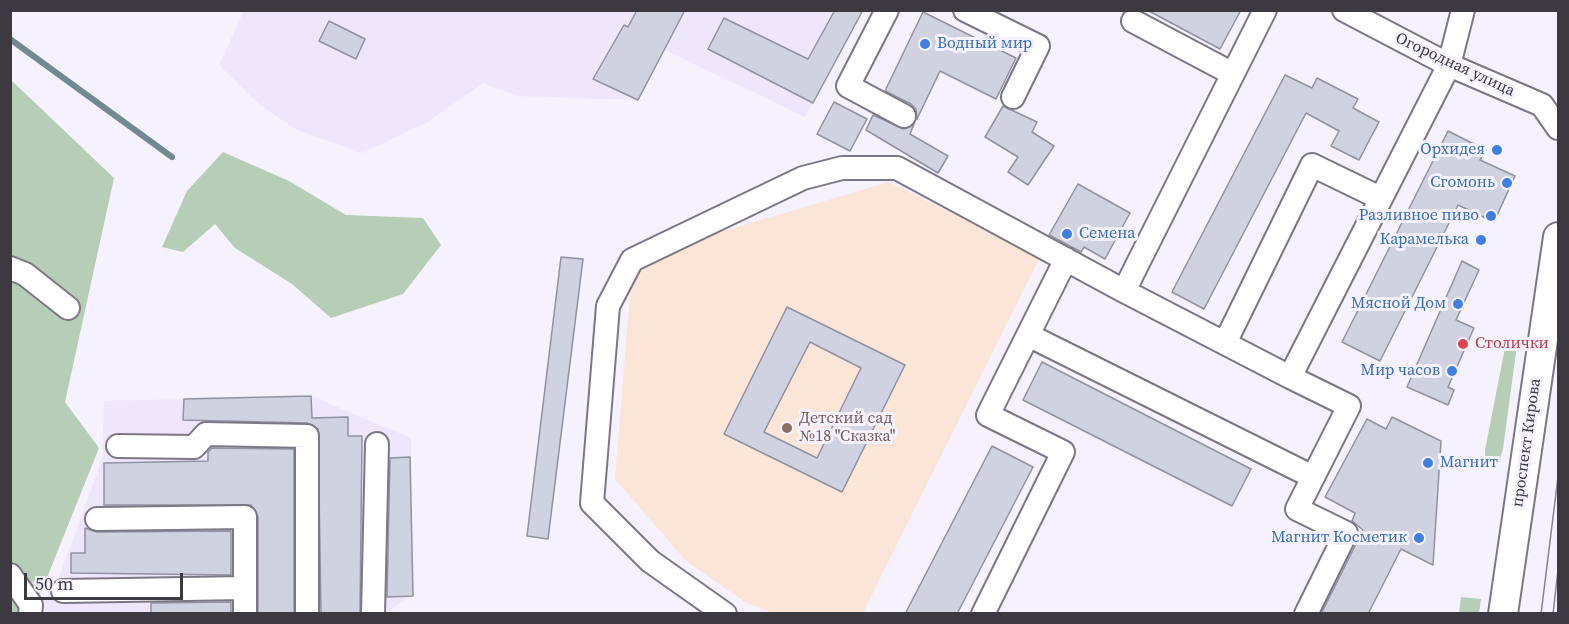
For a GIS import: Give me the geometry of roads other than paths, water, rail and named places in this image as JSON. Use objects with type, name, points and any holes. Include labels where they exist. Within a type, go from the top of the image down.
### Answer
[{"type":"main road","name":"проспект Кирова","points":[[1503,614],[1558,237]]},
{"type":"street","points":[[887,10],[848,86],[904,116]]},
{"type":"street","points":[[965,10],[1038,46],[1013,97]]},
{"type":"street","points":[[1124,291],[1265,10]]},
{"type":"street","name":"Огородная улица","points":[[1344,10],[1449,65],[1542,105],[1558,128]]},
{"type":"street","points":[[1290,377],[1449,65],[1463,10]]},
{"type":"street","points":[[1132,21],[1233,74]]},
{"type":"street","points":[[1225,343],[1312,165],[1380,198]]},
{"type":"street","points":[[725,614],[650,561],[592,503],[608,306],[632,260],[803,178],[842,168],[897,168],[1124,291],[1349,406],[1297,509],[1346,533],[1306,614]]},
{"type":"street","points":[[984,614],[1063,452],[988,415],[1066,259]]},
{"type":"street","points":[[10,268],[25,274],[68,308]]},
{"type":"street","points":[[1028,335],[1313,477]]},
{"type":"street","points":[[118,446],[194,447],[206,434],[307,436],[307,614]]},
{"type":"street","points":[[373,614],[377,444]]},
{"type":"street","points":[[97,519],[245,518],[245,614]]},
{"type":"street","points":[[10,575],[22,607]]},
{"type":"street","points":[[63,591],[245,588]]},
{"type":"waterway","points":[[10,39],[172,157]]},
{"type":"tram line","points":[[1541,614],[1558,477]]},
{"type":"tram line","points":[[1553,614],[1558,570]]},
{"type":"place","name":"Водный мир","points":[[925,44]]},
{"type":"place","name":"Орхидея","points":[[1497,150]]},
{"type":"place","name":"Сгомонь","points":[[1507,183]]},
{"type":"place","name":"Разливное пиво","points":[[1491,216]]},
{"type":"place","name":"Семена","points":[[1067,234]]},
{"type":"place","name":"Карамелька","points":[[1481,240]]},
{"type":"place","name":"Мясной Дом","points":[[1458,304]]},
{"type":"place","name":"Столички","points":[[1463,344]]},
{"type":"place","name":"Мир часов","points":[[1452,371]]},
{"type":"place","name":"Детский сад №18 \"Сказка\"","points":[[787,428]]},
{"type":"place","name":"Магнит","points":[[1428,463]]},
{"type":"place","name":"Магнит Косметик","points":[[1419,538]]}]
